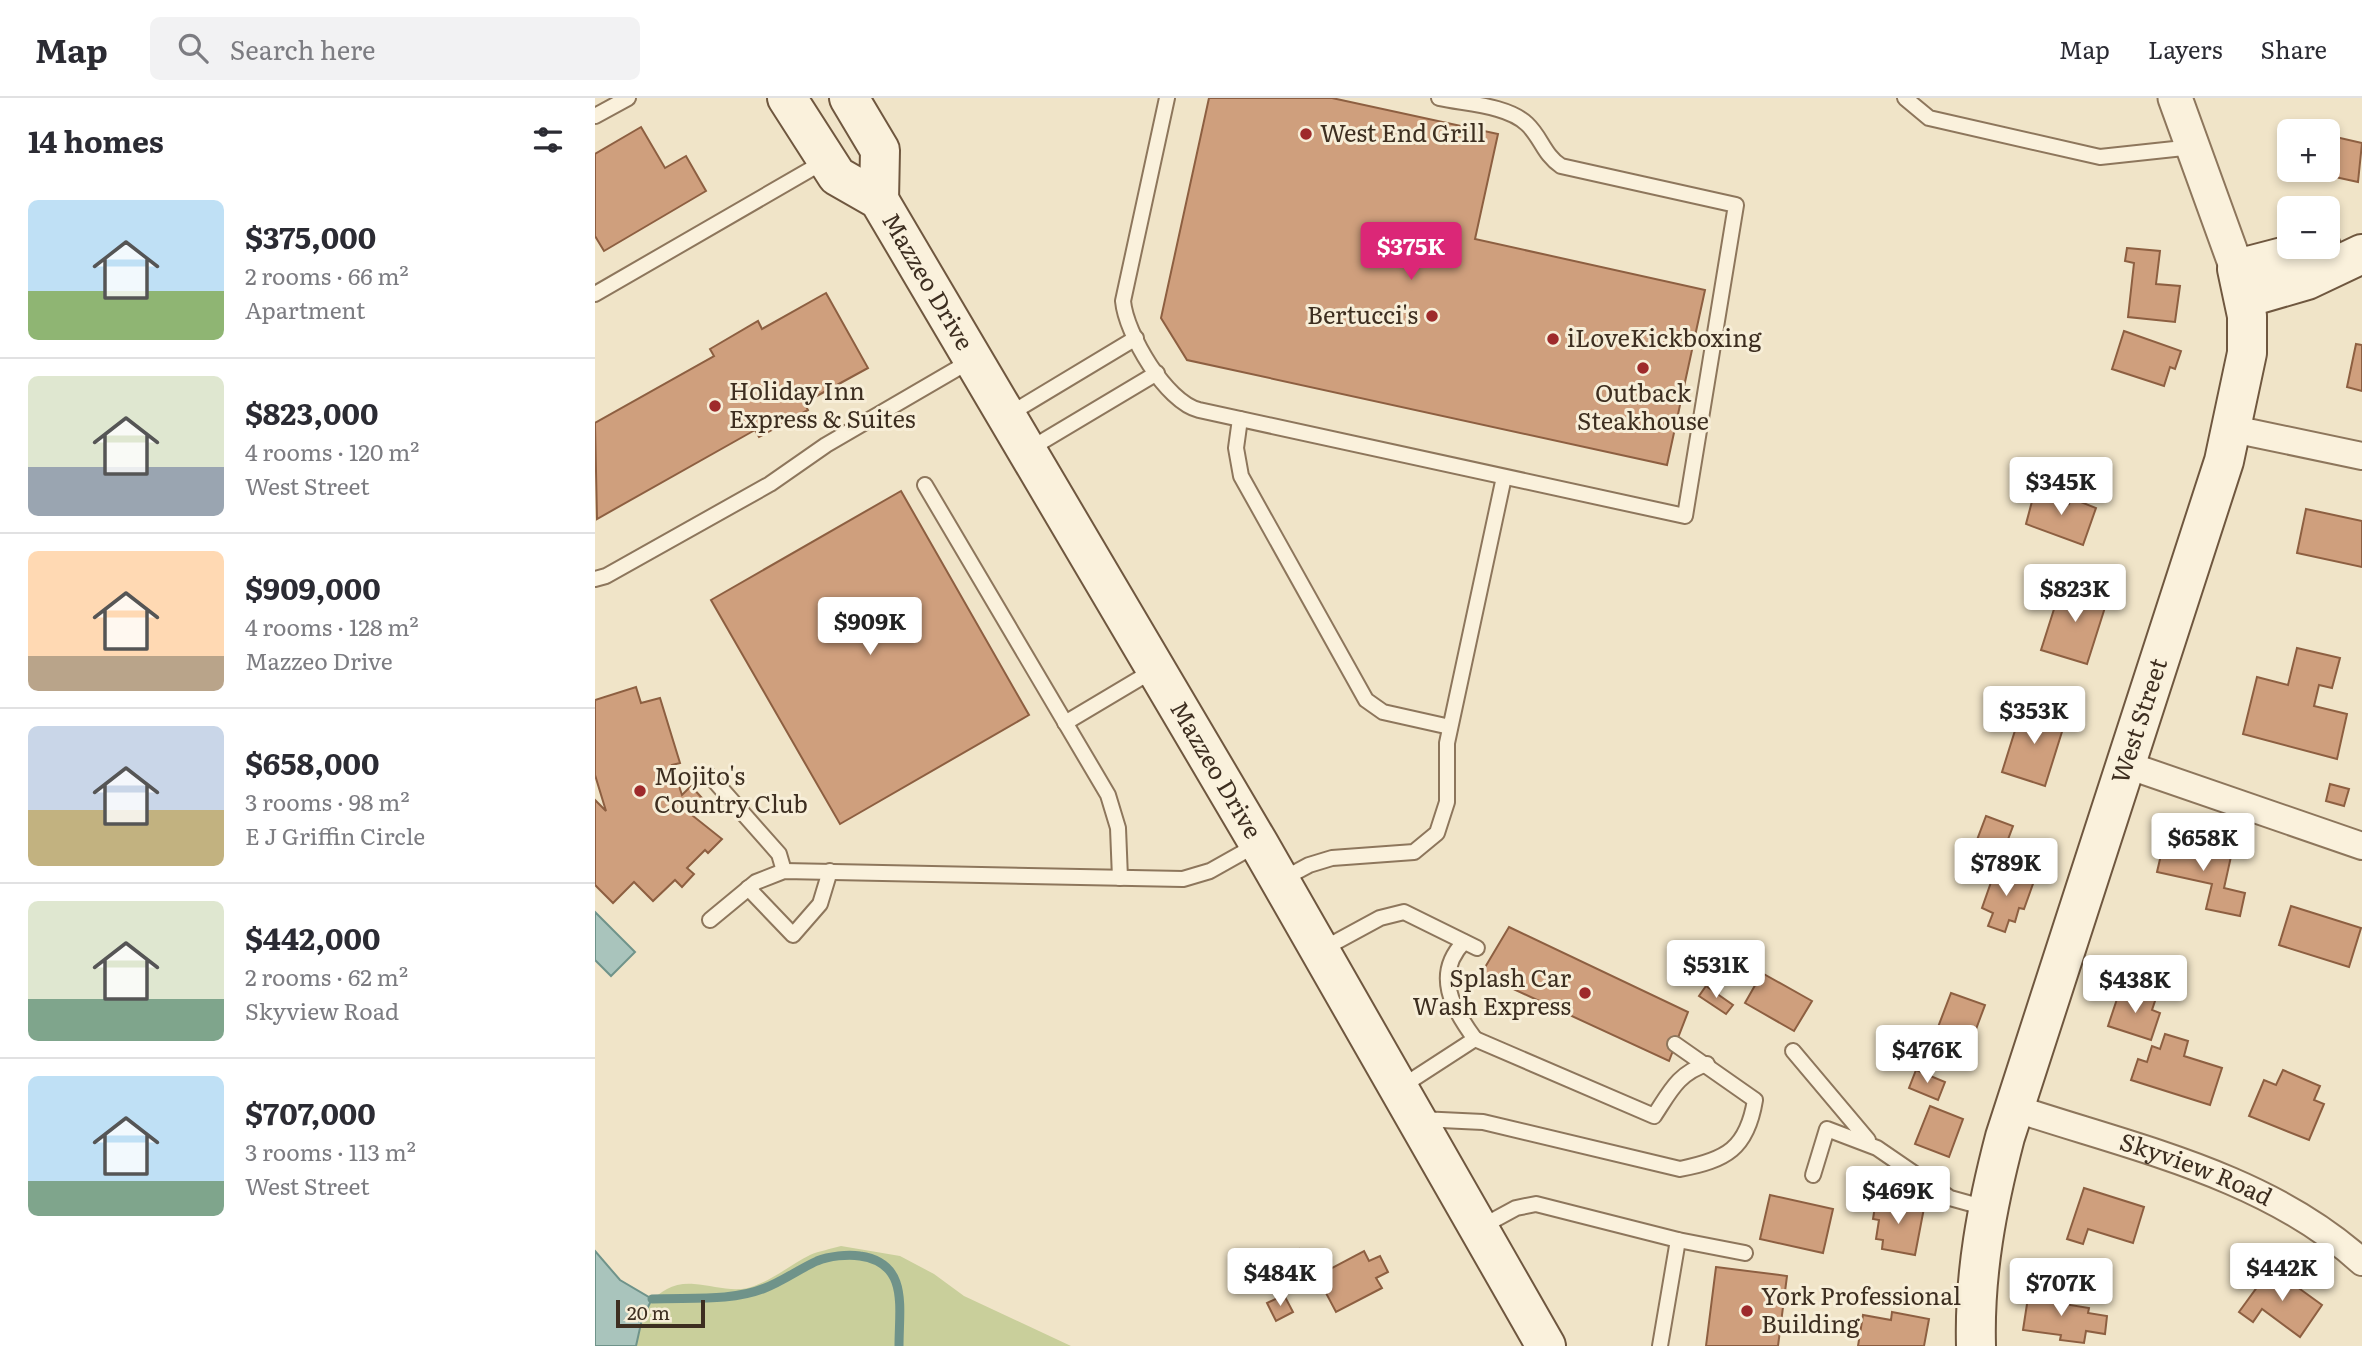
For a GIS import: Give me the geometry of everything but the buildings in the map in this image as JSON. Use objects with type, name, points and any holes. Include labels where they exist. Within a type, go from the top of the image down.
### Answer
[{"type":"main road","name":"Mazzeo Drive","points":[[787,98],[837,176],[879,200],[1259,844],[1546,1346]]},
{"type":"main road","name":"Mazzeo Drive","points":[[849,98],[880,150],[879,200]]},
{"type":"main road","points":[[2340,243],[2362,239]]},
{"type":"main road","points":[[2241,283],[2307,280],[2362,254]]},
{"type":"main road","points":[[2241,283],[2294,259]]},
{"type":"main road","name":"West Street","points":[[1976,1346],[1977,1282],[1988,1208],[2014,1108],[2216,491],[2233,429],[2246,353],[2241,283]]},
{"type":"street","name":"West Street","points":[[2175,98],[2241,283]]},
{"type":"street","points":[[2233,429],[2362,456]]},
{"type":"street","points":[[2127,765],[2362,846]]},
{"type":"street","name":"Skyview Road","points":[[2014,1108],[2191,1166],[2256,1192],[2314,1224],[2362,1262]]},
{"type":"lane","points":[[595,116],[628,98]]},
{"type":"lane","points":[[1167,98],[1123,296],[1125,317],[1136,338],[1171,394],[1184,405],[1685,516],[1737,205],[1561,166],[1547,155],[1533,131],[1519,118],[1439,98]]},
{"type":"lane","points":[[1905,98],[1929,118],[2100,156],[2194,147]]},
{"type":"lane","points":[[595,294],[825,161]]},
{"type":"lane","points":[[1006,416],[1136,338]]},
{"type":"lane","points":[[595,579],[606,576],[769,484],[826,445],[973,359]]},
{"type":"lane","points":[[1027,451],[1157,373]]},
{"type":"lane","points":[[1240,419],[1236,449],[1241,476],[1366,700],[1383,712],[1450,727]]},
{"type":"lane","points":[[1280,881],[1319,861],[1347,856],[1405,855],[1431,841],[1446,813],[1446,753],[1450,727],[1504,477]]},
{"type":"lane","points":[[925,485],[1111,803],[1118,828],[1120,878]]},
{"type":"lane","points":[[1065,723],[1156,669]]},
{"type":"lane","points":[[711,778],[774,848],[784,871]]},
{"type":"lane","points":[[710,919],[748,888],[765,877],[784,871],[1192,878],[1259,844]]},
{"type":"lane","points":[[748,888],[793,935],[820,904],[829,871]]},
{"type":"lane","points":[[1320,950],[1380,918],[1404,912],[1470,945],[1453,954],[1446,969],[1454,1007],[1475,1039],[1654,1116],[1672,1086],[1689,1070],[1707,1065]]},
{"type":"lane","points":[[1407,1104],[1475,1039]]},
{"type":"lane","points":[[1407,1104],[1680,1169],[1707,1164],[1731,1154],[1753,1114],[1755,1100],[1675,1044]]},
{"type":"lane","points":[[1793,1051],[1846,1118],[1877,1148],[1950,1198],[1988,1208]]},
{"type":"lane","points":[[1813,1175],[1827,1129],[1877,1148]]},
{"type":"lane","points":[[1479,1228],[1516,1208],[1536,1204],[1678,1240],[1745,1252]]},
{"type":"lane","points":[[1660,1346],[1678,1240]]},
{"type":"green space","points":[[841,1246],[900,1256],[934,1274],[964,1296],[1071,1346],[636,1346],[646,1311],[660,1293],[670,1288],[681,1284],[694,1284],[728,1289],[748,1288],[772,1278],[810,1255]]},
{"type":"water","points":[[595,912],[635,952],[611,976],[595,960]]},
{"type":"water","points":[[595,1251],[620,1280],[652,1299],[642,1319],[636,1346],[595,1346]]},
{"type":"waterway","points":[[652,1299],[738,1295],[772,1285],[822,1259],[860,1256],[876,1260],[894,1277],[900,1302],[899,1346]]},
{"type":"place","name":"West End Grill","points":[[1306,134]]},
{"type":"place","name":"Bertucci's","points":[[1432,316]]},
{"type":"place","name":"iLoveKickboxing","points":[[1553,339]]},
{"type":"place","name":"Outback Steakhouse","points":[[1643,368]]},
{"type":"place","name":"Holiday Inn Express & Suites","points":[[715,406]]},
{"type":"place","name":"Mojito's Country Club","points":[[640,791]]},
{"type":"place","name":"Splash Car Wash Express","points":[[1585,993]]},
{"type":"place","name":"York Professional Building","points":[[1747,1311]]}]
